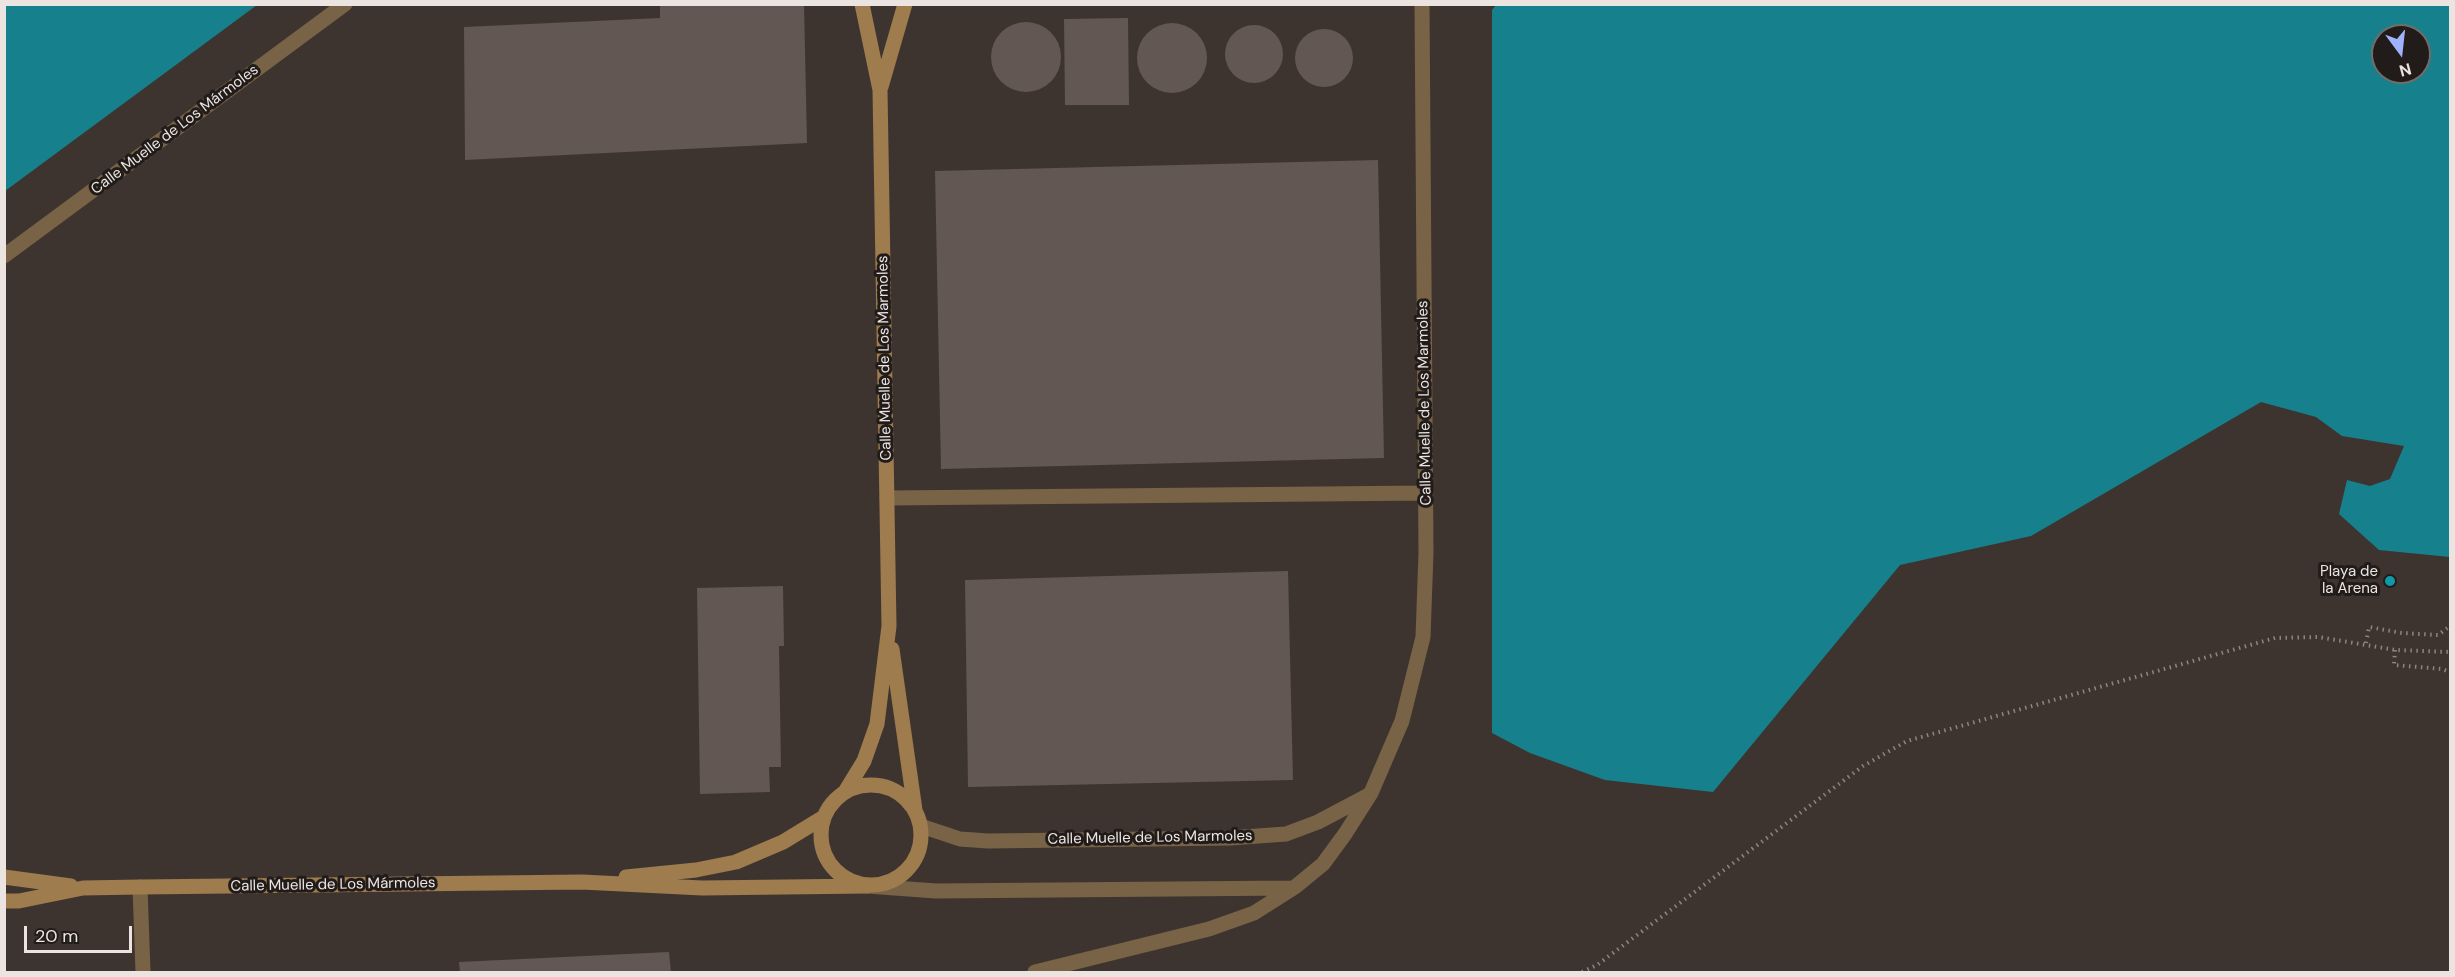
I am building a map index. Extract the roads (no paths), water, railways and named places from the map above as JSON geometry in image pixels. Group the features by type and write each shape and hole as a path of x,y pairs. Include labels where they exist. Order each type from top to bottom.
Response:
{"street":[{"name":"Calle Muelle de Los Mármoles","path":"4,256 345,4"},
{"name":"Calle Muelle de Los Marmoles","path":"862,4 880,90 889,626"},
{"name":"Calle Muelle de Los Marmoles","path":"880,90 905,4"},
{"name":"Calle Muelle de Los Marmoles","path":"1035,972 1209,929 1254,913 1295,887 1323,864 1371,793 1402,721 1423,637 1426,493 1422,4"},
{"path":"887,498 1426,493"},
{"path":"889,626 877,724 864,761 845,792 833,803 824,817 821,840 828,863 838,874 867,886 936,891 1295,887"},
{"path":"867,886 882,885 909,870 922,842 889,626"},
{"path":"845,792 860,786 884,787 906,798 916,811"},
{"name":"Calle Muelle de Los Marmoles","path":"921,826 960,838 988,841 1230,838 1286,834 1318,822 1371,793"},
{"name":"Calle Muelle de Los Mármoles","path":"582,882 696,870 736,862 783,842 824,817"},
{"name":"Calle Muelle de Los Mármoles","path":"4,877 83,888 582,882 702,888 867,886"},
{"path":"140,887 143,972"},
{"name":"Calle Muelle de Los Mármoles","path":"4,901 19,901 83,888"}],"water":[{"path":"5,4 257,4 257,5 5,191"},
{"path":"1496,5 2450,5 2450,557 2379,550 2339,514 2347,480 2370,486 2390,479 2404,446 2342,436 2316,417 2261,402 2031,536 1900,565 1713,792 1605,780 1530,753 1492,733 1492,10"}],"place":[{"name":"Playa de la Arena","path":"2390,581"}]}
